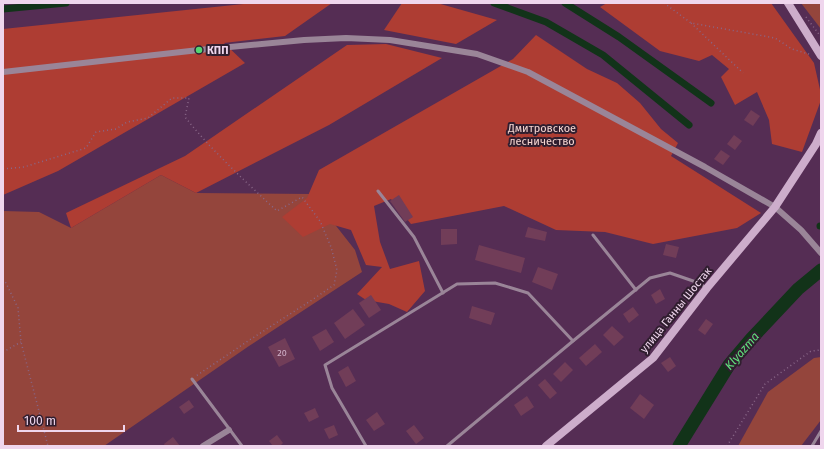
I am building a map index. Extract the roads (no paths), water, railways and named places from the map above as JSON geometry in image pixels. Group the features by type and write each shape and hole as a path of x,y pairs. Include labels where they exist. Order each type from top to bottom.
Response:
{"main road":[{"path":"788,3 819,56"},
{"name":"улица Ганны Шостак","path":"546,446 653,358 708,288 775,207 816,144 821,133"}],"street":[{"path":"3,72 304,40 346,38 390,40 477,54 528,72 705,167 775,207 801,230 821,253"},
{"path":"203,446 229,430"}],"lane":[{"path":"378,192 414,237 443,293"},
{"path":"594,235 636,290"},
{"path":"447,446 650,278 670,273 708,288"},
{"path":"366,446 332,388 325,365 457,284 494,283 528,294 572,341"},
{"path":"192,379 242,446"},
{"path":"812,446 821,431"}],"waterway":[{"path":"3,9 66,3"},
{"path":"494,3 546,22 603,55 689,125"},
{"path":"565,3 619,37 711,103"},
{"name":"Klyazma","path":"679,446 729,365 798,289 821,270"}],"place":[{"name":"КПП","path":"199,50"}],"park label":[{"name":"Дмитровское лесничество","path":"542,134"}]}
